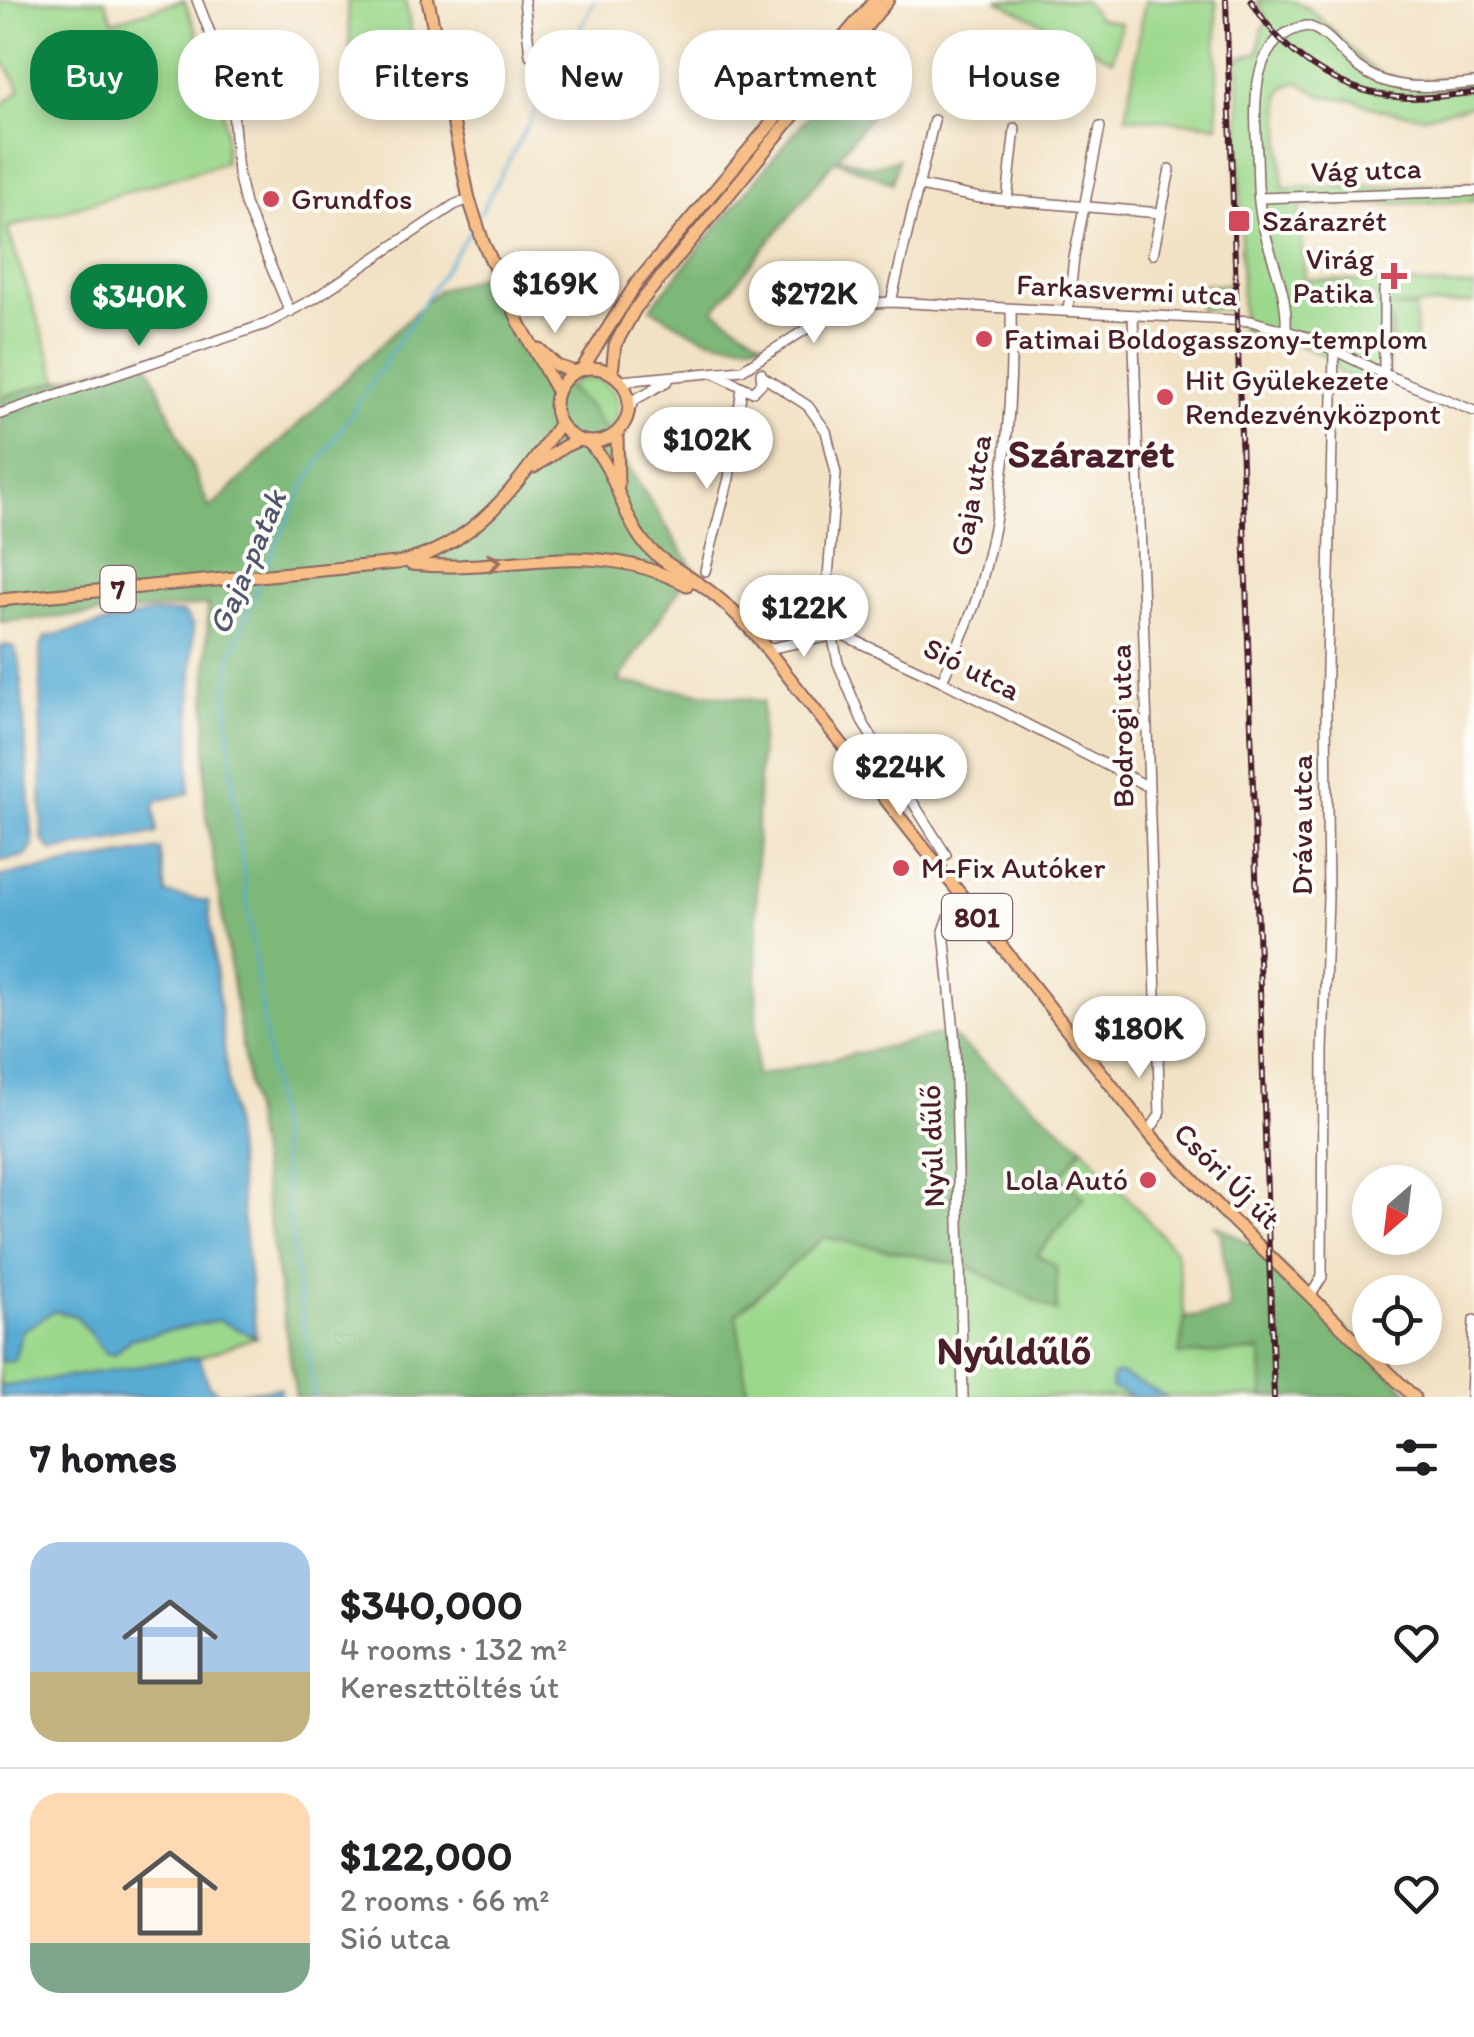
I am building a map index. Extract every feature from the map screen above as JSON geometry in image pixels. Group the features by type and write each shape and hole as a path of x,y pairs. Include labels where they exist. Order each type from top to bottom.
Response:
{"main road":[{"path":"428,0 470,202 482,242 557,391 555,408 560,424 583,441"},
{"path":"557,391 579,370 625,299 875,0"},
{"path":"616,377 615,346 637,306 888,0"},
{"path":"521,326 547,358 563,369 600,368 616,377 628,392 630,407 617,434"},
{"name":"7","path":"526,473 560,424"},
{"name":"7","path":"0,600 397,563 427,556 460,539 526,473 564,446 604,441 617,434"},
{"name":"801","path":"617,434 619,496"},
{"name":"801","path":"583,441 602,460 634,530 658,557 721,600"},
{"name":"801","path":"397,563 446,566 596,557 655,570 721,600"},
{"name":"Csóri Új út","path":"721,600 767,649 1148,1132 1223,1211 1414,1397"}],"street":[{"path":"197,0 231,86 238,173 246,204 290,312"},
{"path":"524,0 527,30"},
{"path":"1286,329 1282,286 1263,226 1259,198 1255,107 1258,74 1271,49 1297,28 1307,26 1319,30 1364,72 1386,83 1474,83"},
{"path":"891,302 934,120"},
{"path":"1068,312 1100,127"},
{"path":"1007,201 1014,128"},
{"path":"1153,254 1170,169"},
{"path":"920,186 1007,201 1160,214"},
{"name":"Vág utca","path":"1259,198 1474,192"},
{"path":"0,414 198,350 290,312 454,205 470,202"},
{"path":"1384,289 1384,374"},
{"name":"Farkasvermi utca","path":"744,368 838,309 857,304 891,302 1251,321 1286,329 1474,410"},
{"name":"Gaja utca","path":"942,680 978,595 1002,496 1012,376 1010,309"},
{"name":"Bodrogi utca","path":"1133,315 1160,1114 1148,1132"},
{"path":"738,420 773,350"},
{"name":"Dráva utca","path":"1311,1295 1322,1276 1328,897 1326,712 1334,350"},
{"path":"616,377 674,378 752,367 798,398 820,420 834,461 835,494 826,591 842,678 862,723 946,855"},
{"path":"705,571 726,494 744,368"},
{"path":"712,373 740,386 798,398"},
{"path":"630,407 674,378"},
{"path":"767,649 831,634"},
{"name":"Sió utca","path":"831,634 841,634 942,680 1147,786"},
{"name":"Nyúl dűlő","path":"964,1397 955,1042 944,931 949,918 967,904"},
{"path":"1471,1397 1474,1320"}],"green space":[{"path":"0,0 105,0 113,21 184,0 196,30 178,30 178,120 225,120 226,142 224,163 7,228 59,382 0,397 0,106 21,90 0,55"},
{"path":"347,0 405,0 411,30 349,30"},
{"path":"997,0 1084,0 1098,18 1121,23 1113,60 1096,51 1096,30 1055,30"},
{"path":"1145,0 1216,0 1218,125 1126,117"},
{"path":"1257,0 1296,2 1307,8 1368,66 1390,77 1426,80 1474,76 1474,105 1423,116 1322,96 1298,82 1284,87 1280,96 1283,188 1474,184 1474,201 1299,207 1305,279 1474,287 1474,303 1391,307 1415,308 1416,354 1393,354 1391,318 1388,382 1368,384 1339,373 1329,358 1298,344 1242,331 1239,58 1258,53 1262,29 1268,21"},
{"path":"805,120 867,120 838,157 870,167 898,159 892,183 835,160 714,310 764,342 703,337 650,308"},
{"path":"486,275 512,340 590,407 693,568 618,682 763,701 757,815 756,1076 948,1033 1083,1147 1060,1177 1084,1198 1037,1255 1056,1266 1057,1312 967,1266 824,1237 736,1314 748,1397 296,1397 205,804 208,605 0,622 0,397 145,356 210,509 438,290"},
{"path":"1199,285 1228,285 1228,309 1199,309"},
{"path":"585,378 606,385 617,400 615,419 599,435 564,392 576,380"},
{"path":"1083,1147 1176,1252 1185,1318 1179,1354 1262,1350 1264,1397 748,1397 735,1314 824,1237 967,1266 1056,1311 1037,1255 1084,1198 1060,1177"},
{"path":"1214,1224 1268,1253 1352,1336 1352,1365 1382,1365 1414,1397 1264,1397 1261,1351 1179,1355 1185,1318 1230,1311 1221,1234"},
{"path":"54,1311 76,1316 115,1354 130,1339 218,1320 256,1337 200,1357 0,1387 0,1361 13,1361 21,1331"}],"water":[{"path":"152,613 184,613 193,626 189,793 157,801 157,833 52,851 42,839 40,649 45,637"},
{"path":"0,647 15,648 20,665 33,846 26,856 0,861"},
{"path":"160,849 166,894 208,901 256,1337 218,1320 130,1339 115,1354 105,1353 76,1316 54,1311 22,1331 14,1361 0,1361 0,876"},
{"path":"200,1357 208,1385 220,1394 280,1388 281,1397 0,1397 0,1387"},
{"path":"1119,1373 1166,1396 1134,1397 1111,1388 1112,1375"}],"waterway":[{"name":"Gaja-patak","path":"480,214 595,0"},
{"name":"Gaja-patak","path":"263,573 304,486 474,225"},
{"name":"Gaja-patak","path":"260,580 230,660 227,698 234,800 315,1397"}],"railway":[{"path":"1226,0 1274,1397"},
{"path":"1251,0 1294,52 1352,86 1405,98 1474,93"}],"place":[{"name":"Grundfos","path":"271,199"},
{"name":"Szárazrét","path":"1239,221"},
{"name":"Virág Patika","path":"1394,276"},
{"name":"Fatimai Boldogasszony-templom","path":"984,339"},
{"name":"Hit Gyülekezete Rendezvényközpont","path":"1165,397"},
{"name":"M-Fix Autóker","path":"901,868"},
{"name":"Lola Autó","path":"1148,1180"}],"district":[{"name":"Szárazrét","path":"1091,453"},
{"name":"Nyúldűlő","path":"1014,1350"}]}
